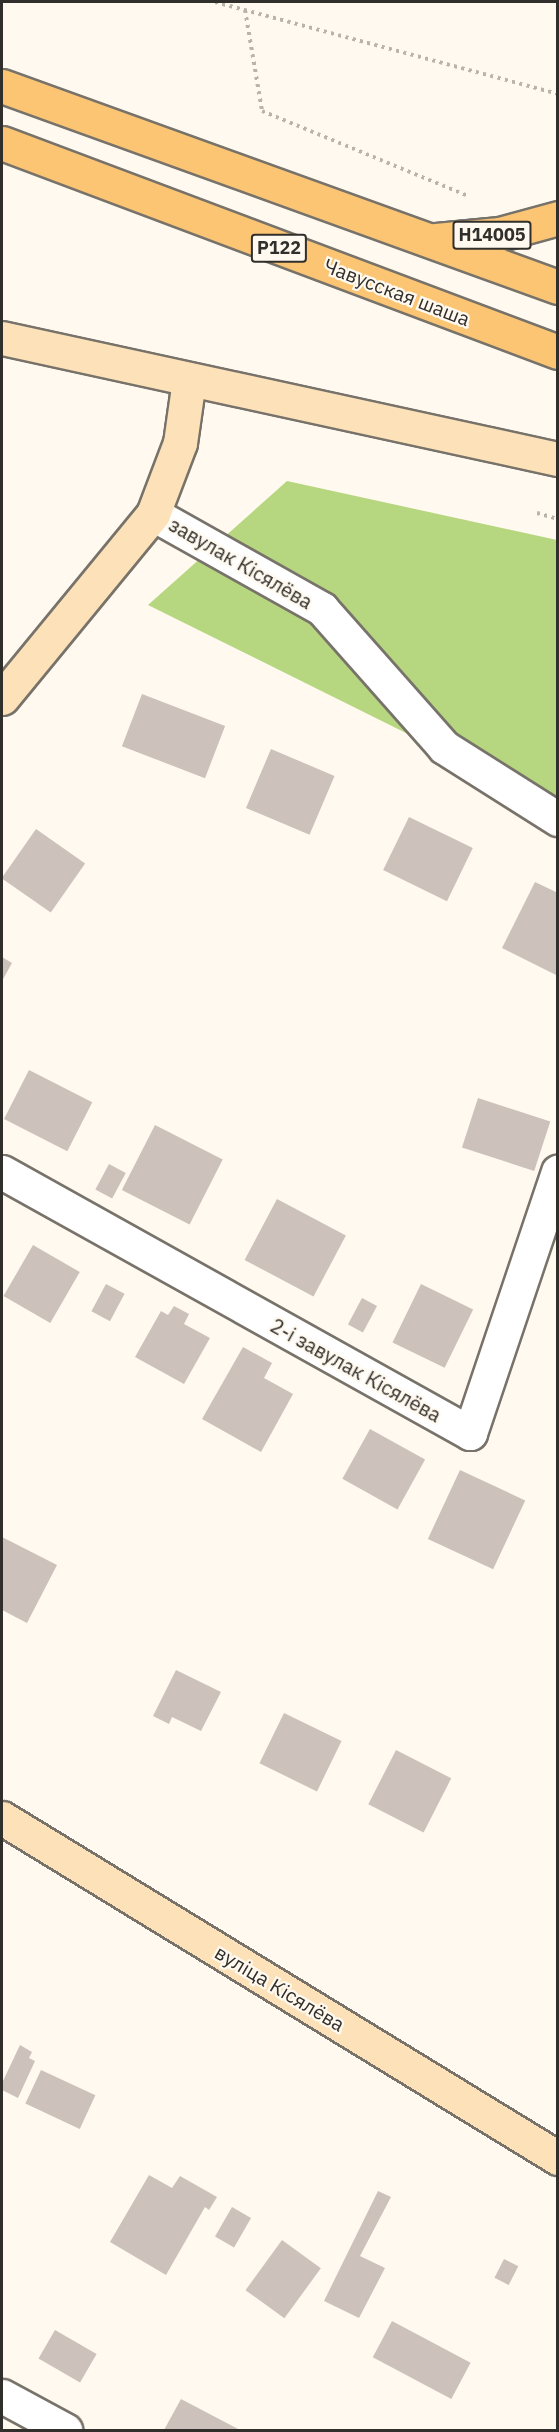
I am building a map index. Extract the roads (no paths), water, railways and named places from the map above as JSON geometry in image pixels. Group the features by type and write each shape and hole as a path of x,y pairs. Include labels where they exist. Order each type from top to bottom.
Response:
{"main road":[{"path":"2,86 424,241 558,287"},
{"name":"Чавусская шаша","path":"2,143 558,352"},
{"name":"Н14005","path":"424,241 500,234 558,218"}],"street":[{"path":"2,338 558,459"},
{"path":"153,514 180,443 189,380"},
{"name":"завулак Кісялёва","path":"2,698 153,514 322,609 444,747 558,819"},
{"name":"2-і завулак Кісялёва","path":"2,1172 470,1433 558,1171"},
{"name":"вуліца Кісялёва","path":"2,1818 558,2158"},
{"path":"2,2396 65,2430"}]}
